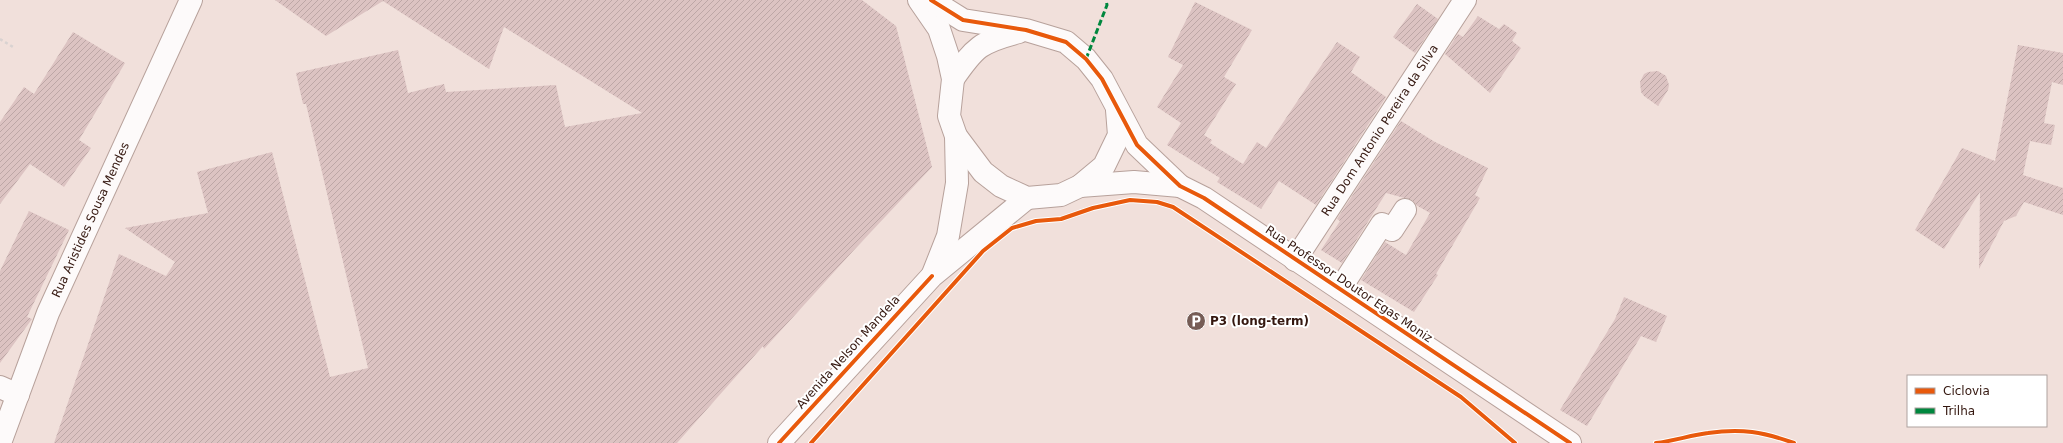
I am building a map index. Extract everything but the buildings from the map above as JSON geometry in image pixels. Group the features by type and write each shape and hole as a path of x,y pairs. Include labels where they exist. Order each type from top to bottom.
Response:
{"street":[{"name":"Rua Aristides Sousa Mendes","path":"0,443 9,391 48,314 191,0"},
{"path":"919,0 940,29 948,56 953,79 948,116 956,136 984,172 1000,186 1027,198 1061,195 1080,186 1104,166 1119,135 1117,109"},
{"path":"931,0 963,20 1026,30 1066,42 1086,59 1102,79 1137,145 1180,186"},
{"name":"Rua Dom Antonio Pereira da Silva","path":"1295,260 1465,0"},
{"path":"953,79 970,54 986,42 1026,30"},
{"path":"932,276 948,236 957,183 956,136"},
{"path":"1080,186 1134,182 1180,186"},
{"name":"Rua Professor Doutor Egas Moniz","path":"1180,186 1204,198 1570,443"},
{"path":"932,276 1027,198"},
{"path":"1340,289 1382,224 1392,230 1405,210"},
{"name":"Avenida Nelson Mandela","path":"779,443 932,276"},
{"path":"1537,421 1556,443"}],"path":[{"path":"0,39 13,47"}],"marked path":[{"path":"1086,59 1107,5 1106,0"}],"cycle path":[{"path":"931,0 963,20 1026,30 1066,42 1086,59 1102,79 1137,145 1180,186 1204,198 1570,443"},
{"path":"811,443 983,251 1012,228 1036,221 1061,219 1093,208 1130,200 1157,202 1173,207 1461,397 1515,443"},
{"path":"779,443 932,276"},
{"path":"1656,443 1702,434 1731,431 1752,432 1794,443"}],"place":[{"name":"P3 (long-term)","path":"1196,321"}]}
